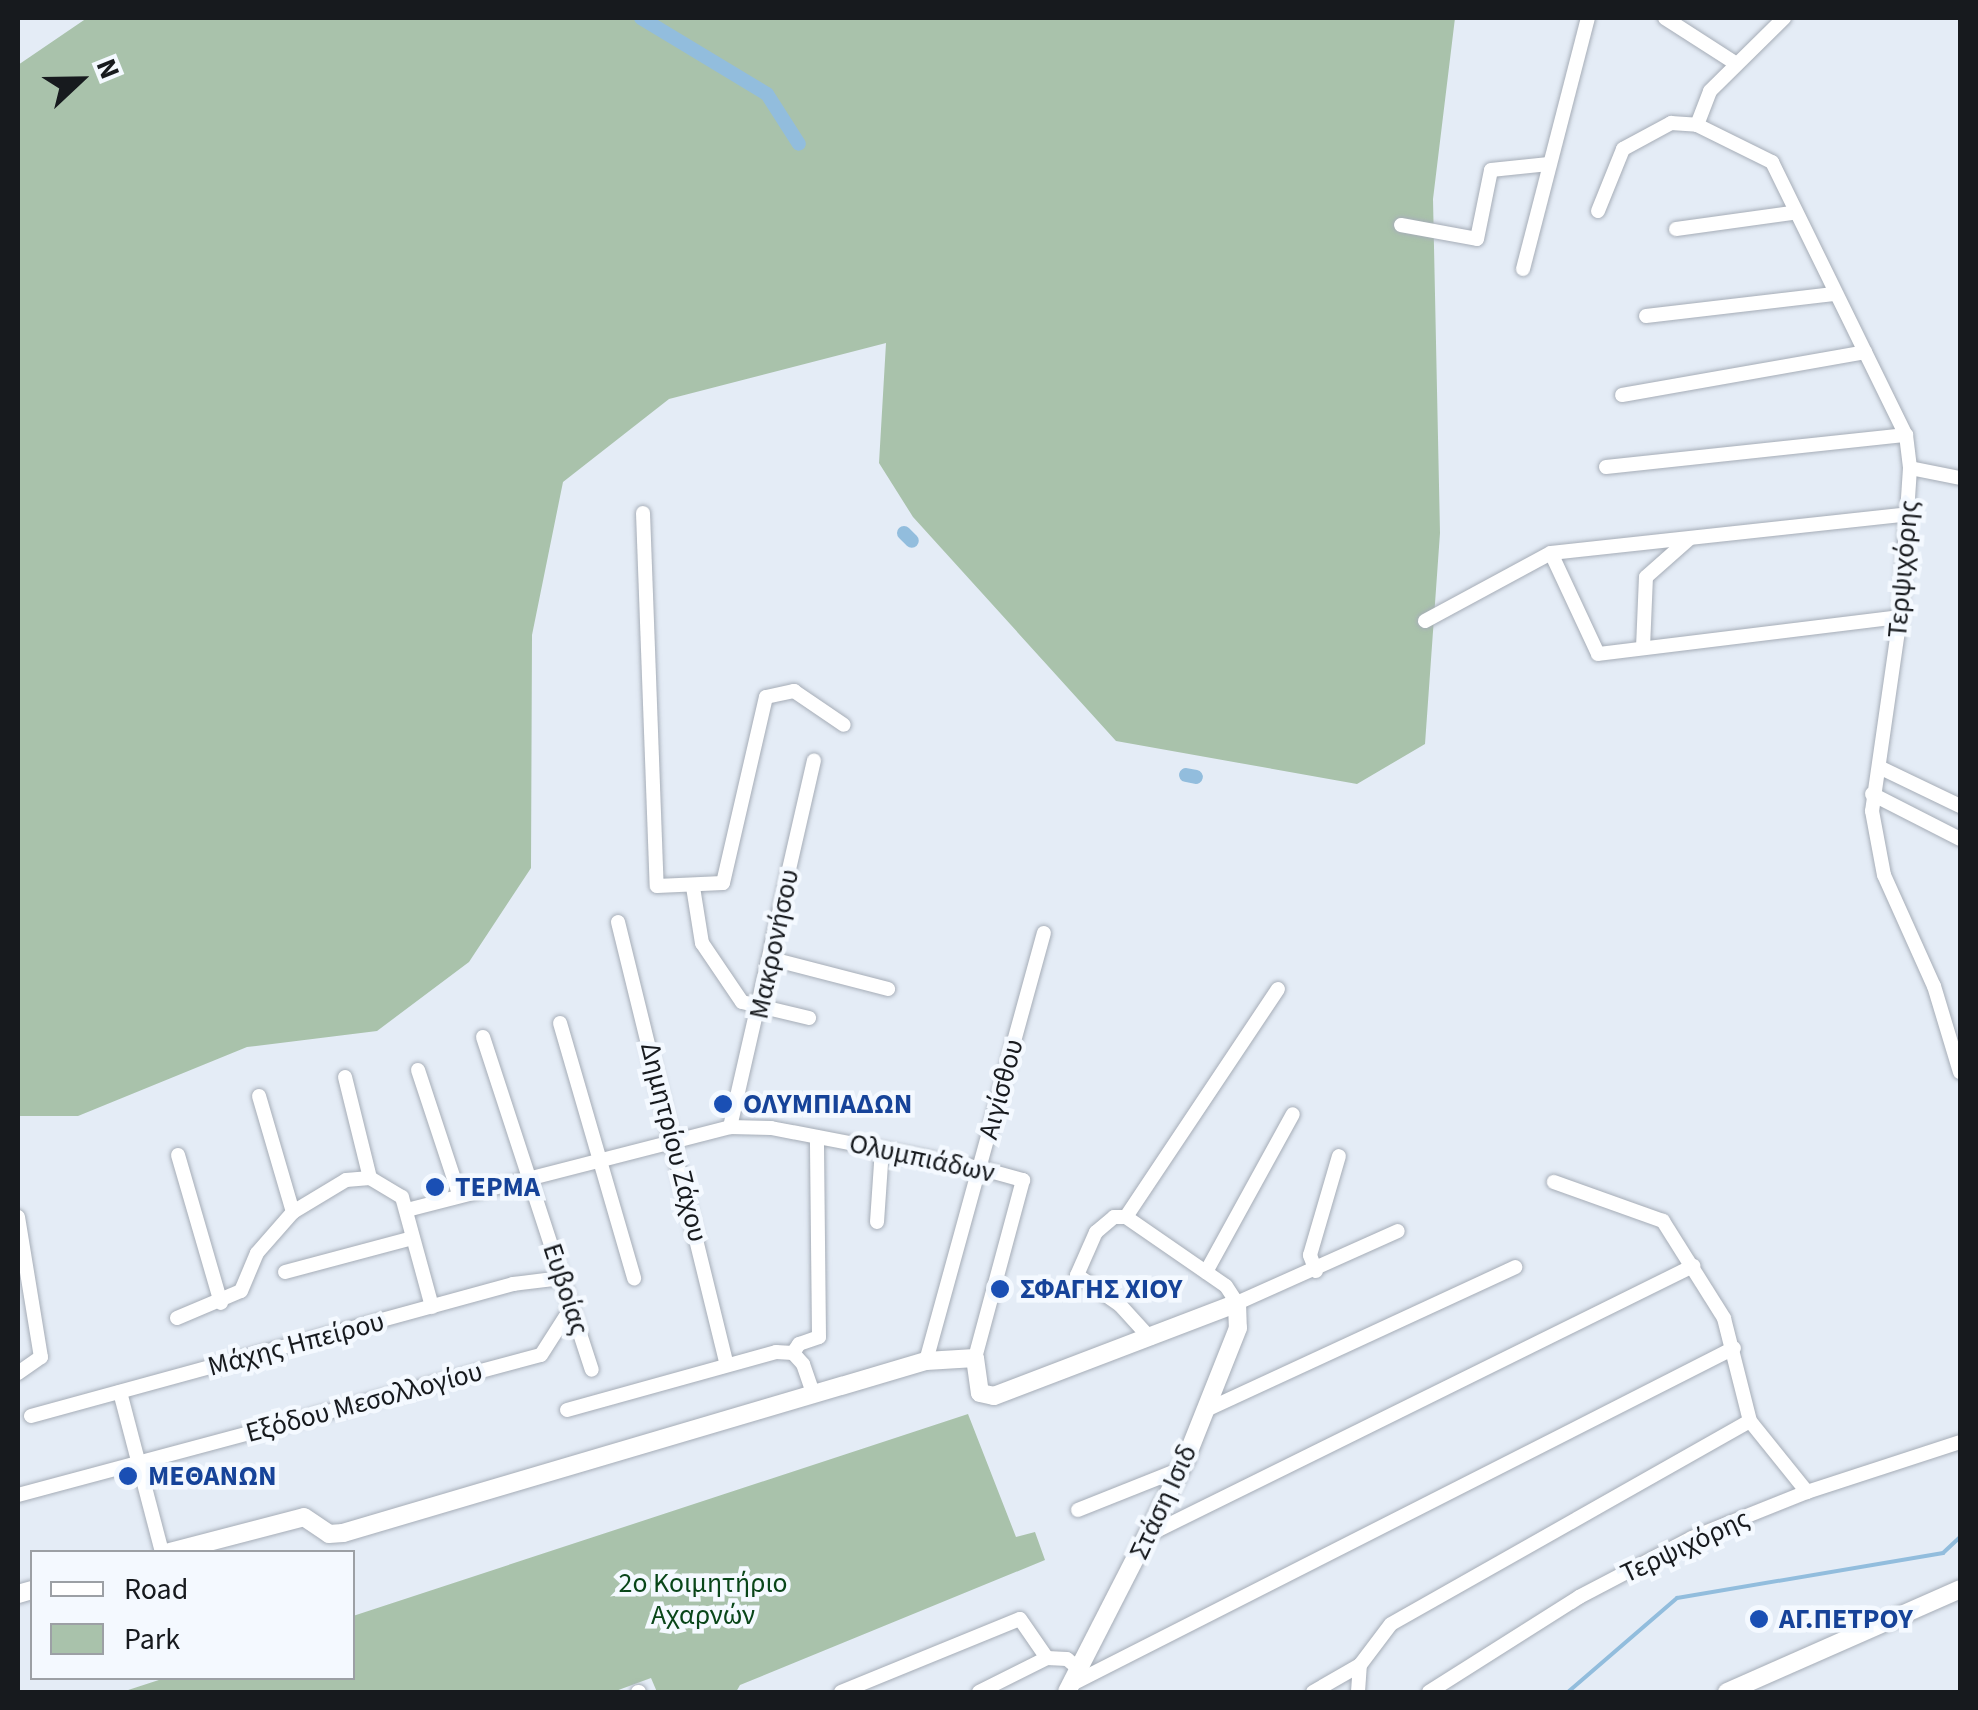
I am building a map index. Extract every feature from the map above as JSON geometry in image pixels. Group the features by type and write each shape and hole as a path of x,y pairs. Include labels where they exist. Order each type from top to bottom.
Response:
{"street":[{"path":"1522,270 1588,18"},
{"path":"1664,18 1736,64"},
{"path":"1598,212 1623,149 1671,123 1698,126 1710,91 1784,18"},
{"name":"Τερψιχόρης","path":"1698,126 1772,162 1792,213 1906,435 1910,468 1900,617 1881,768 1872,794 1884,875 1934,986 1960,1072"},
{"path":"1401,225 1477,238 1491,170 1549,164"},
{"path":"1676,230 1792,213"},
{"path":"1646,316 1834,294"},
{"path":"1622,395 1866,352"},
{"path":"1606,467 1906,435"},
{"path":"1910,468 1960,478"},
{"path":"643,514 657,886 723,882 766,697 794,691 844,725"},
{"path":"1425,622 1551,553 1908,514"},
{"path":"1643,648 1646,578 1690,538"},
{"path":"1551,553 1598,654 1900,617"},
{"name":"Μακρονήσου","path":"730,1127 761,1009 814,760"},
{"path":"1881,768 1960,806"},
{"path":"1872,794 1960,838"},
{"path":"693,886 702,943 718,974 742,1002 809,1018"},
{"name":"Δημητρίου Ζάχου","path":"618,922 726,1362"},
{"name":"Αιγίσθου","path":"926,1361 1044,933"},
{"path":"772,960 888,989"},
{"path":"1126,1217 1278,989"},
{"path":"560,1022 634,1278"},
{"name":"Ευβοίας","path":"483,1038 592,1370"},
{"path":"418,1070 459,1194"},
{"path":"345,1077 370,1178"},
{"path":"258,1096 293,1212"},
{"path":"1206,1272 1293,1114"},
{"name":"Ολυμπιάδων","path":"407,1210 730,1127 817,1137 979,1168 1023,1180 975,1358"},
{"path":"567,1410 726,1362 793,1354 819,1337 817,1137"},
{"path":"878,1222 882,1149"},
{"path":"178,1156 221,1304"},
{"path":"1316,1271 1310,1255 1339,1156"},
{"path":"178,1318 221,1304 241,1291 258,1253 293,1212 346,1180 370,1178 402,1197 432,1306"},
{"path":"1554,1182 1654,1213 1694,1266 1734,1348 1750,1421 1807,1492"},
{"path":"18,1216 41,1358 18,1373"},
{"path":"1150,1338 1120,1305 1077,1276 1096,1232 1114,1217 1126,1217 1206,1272 1237,1304"},
{"path":"178,1550 304,1518 329,1534 343,1533 926,1361 975,1358 976,1382 986,1397 1237,1304 1316,1271 1398,1230"},
{"path":"285,1272 413,1238"},
{"path":"1150,1534 1694,1266"},
{"path":"1204,1410 1516,1267"},
{"name":"Μάχης Ηπείρου","path":"31,1416 432,1306 562,1278"},
{"name":"Στάση Ισιδ","path":"1073,1682 1181,1469 1238,1328 1237,1304"},
{"name":"Εξόδου Μεσολλογίου","path":"18,1495 541,1355 572,1308"},
{"path":"980,1692 1048,1658 1066,1658 1073,1682 1734,1348"},
{"path":"793,1354 813,1393"},
{"path":"120,1392 161,1550"},
{"path":"1312,1692 1360,1665 1391,1624 1750,1421"},
{"name":"Τερψιχόρης","path":"1429,1692 1647,1560 1807,1492 1960,1442"},
{"path":"1078,1510 1181,1469"},
{"path":"1728,1692 1751,1687 1959,1595"},
{"path":"840,1692 1006,1621 1029,1626 1048,1658"},
{"path":"1358,1692 1360,1665"}],"green space":[{"path":"87,18 1455,18 1433,199 1440,533 1425,744 1357,784 1116,741 913,517 879,463 886,343 669,399 563,482 532,635 531,868 469,962 377,1031 247,1047 78,1116 18,1116 18,65"},
{"name":"2ο Κοιμητήριο Αχαρνών","path":"968,1414 1016,1537 1035,1532 1045,1560 740,1685 736,1692 657,1692 651,1678 613,1692 122,1692 159,1680 355,1680 355,1615"}],"waterway":[{"path":"641,18 767,94 799,144"},
{"path":"904,533 912,541"},
{"path":"1186,775 1196,777"},
{"path":"1568,1692 1677,1598 1943,1553 1960,1537"}],"place":[{"name":"ΟΛΥΜΠΙΑΔΩΝ","path":"723,1104"},
{"name":"ΤΕΡΜΑ","path":"435,1187"},
{"name":"ΣΦΑΓΗΣ ΧΙΟΥ","path":"1000,1289"},
{"name":"ΜΕΘΑΝΩΝ","path":"128,1476"},
{"name":"ΑΓ.ΠΕΤΡΟΥ","path":"1759,1619"}]}
